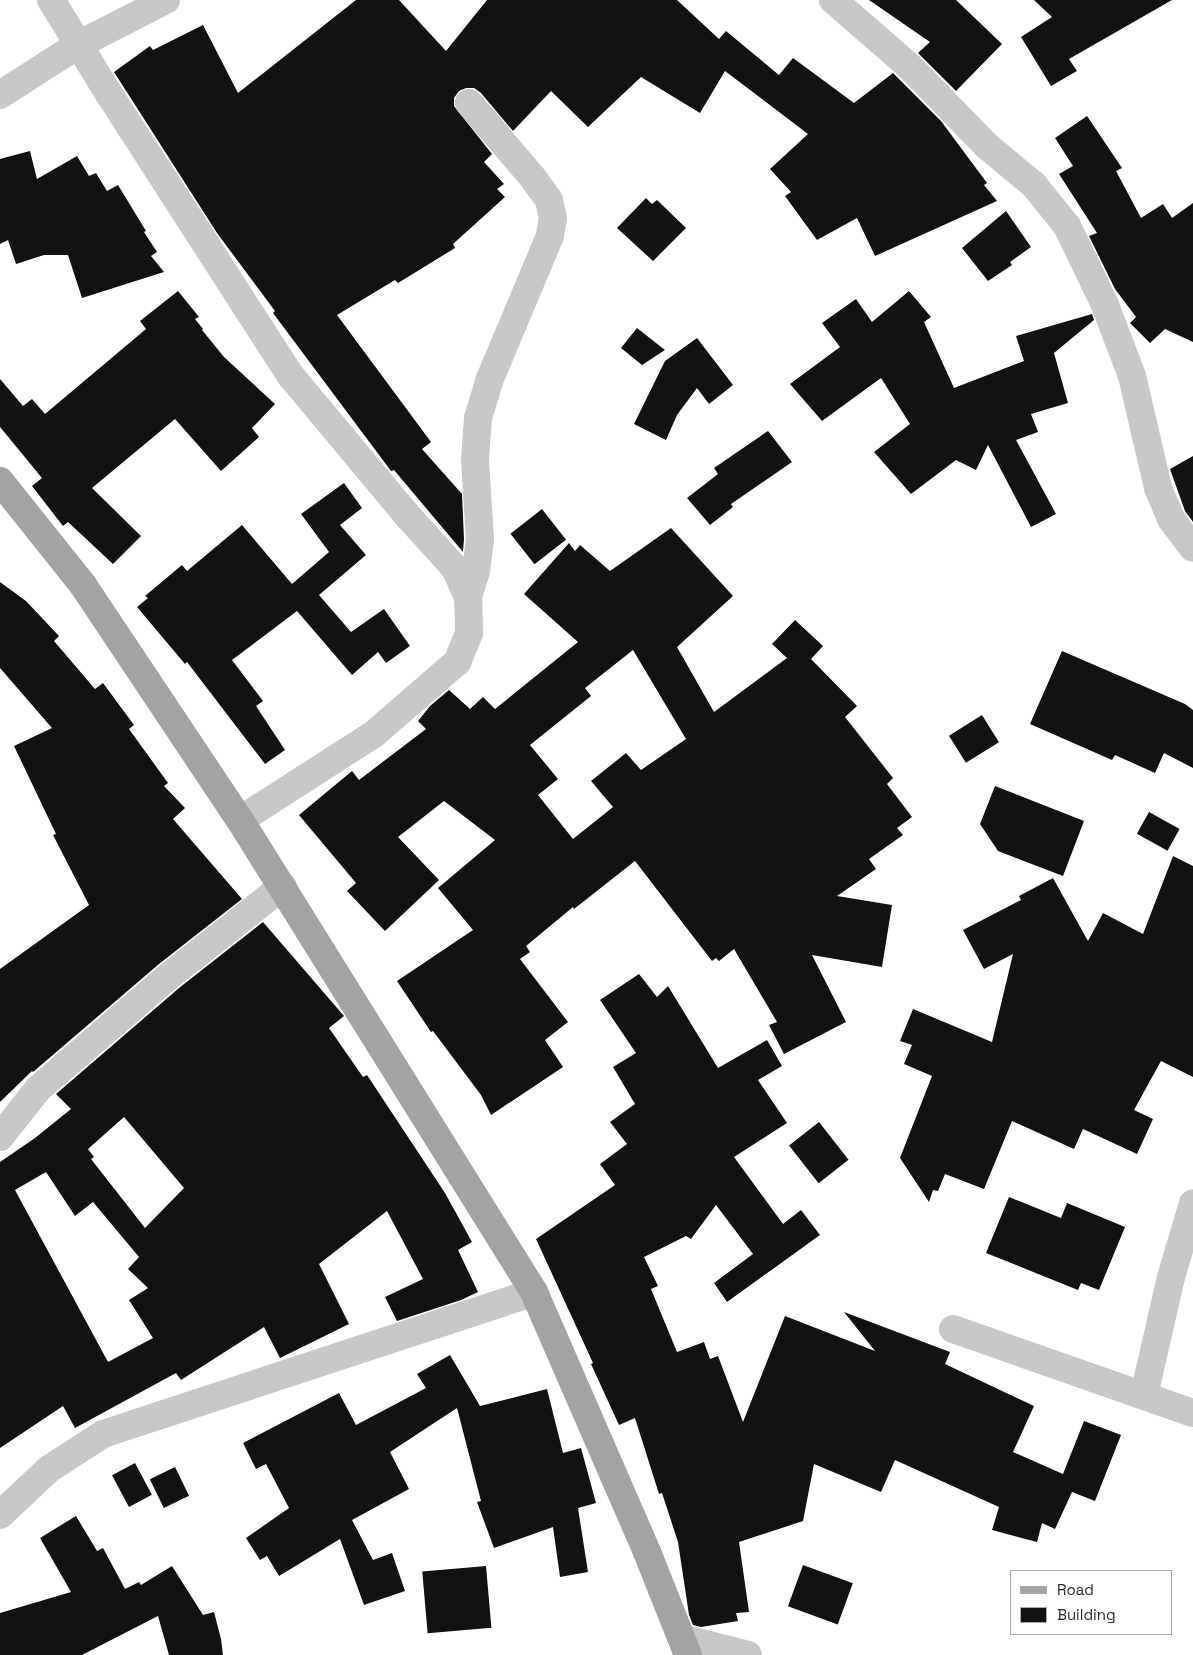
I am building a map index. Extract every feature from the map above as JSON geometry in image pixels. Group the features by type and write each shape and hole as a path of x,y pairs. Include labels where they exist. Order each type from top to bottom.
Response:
{"main road":[{"path":"0,481 83,585 240,820 283,886 534,1292 647,1552 685,1646"}],"street":[{"path":"51,0 291,376 406,514 455,568 468,597"},
{"path":"0,95 78,45 166,0"},
{"path":"833,0 909,66 987,146 1034,185 1066,226 1105,305 1132,376 1158,488 1172,519 1193,548"},
{"path":"240,820 374,734 457,662 469,633 468,597 476,571 480,539 475,460 478,418 489,381 550,236 553,218 549,200 534,179 469,103"},
{"path":"0,1137 38,1089 169,976 283,886"},
{"path":"1144,1395 1171,1278 1193,1203"},
{"path":"0,1515 49,1469 103,1434 534,1292"},
{"path":"953,1329 1193,1413"},
{"path":"685,1646 748,1655"}],"building":[{"path":"356,0 399,0 446,51 487,0 677,0 719,39 726,31 779,75 793,58 854,103 893,73 941,121 987,183 984,185 997,201 875,256 857,218 817,240 785,196 791,192 770,169 808,134 725,71 700,113 641,77 588,127 551,91 513,131 481,93 474,88 466,88 459,91 454,98 454,106 492,154 484,162 504,184 497,189 505,197 453,244 455,248 398,283 395,280 337,315 431,442 422,449 462,494 463,552 394,470 391,471 273,313 275,311 217,233 114,72 150,46 153,50 203,25 238,93"},
{"path":"869,0 956,0 1002,44 956,91 918,53 930,42"},
{"path":"1034,0 1172,0 1069,59 1077,71 1051,86 1021,37 1052,17"},
{"path":"1087,116 1122,168 1116,171 1141,218 1163,204 1172,218 1193,203 1193,342 1165,329 1150,343 1130,323 1136,317 1115,289 1089,236 1097,233 1059,174 1073,166 1055,138"},
{"path":"30,151 37,179 77,156 89,176 96,173 107,191 118,185 157,252 151,256 164,272 82,298 68,255 44,255 16,264 8,240 0,244 0,159"},
{"path":"646,198 652,204 657,200 686,228 653,261 617,228"},
{"path":"1006,211 1031,247 1010,262 1012,265 988,281 962,248"},
{"path":"178,291 199,317 195,319 202,330 224,357 275,404 252,428 259,437 221,471 175,419 92,488 141,536 113,564 68,522 63,526 32,486 42,478 0,427 0,379 23,406 32,399 45,414 146,329 140,321"},
{"path":"909,291 931,317 924,322 954,388 1024,361 1016,336 1092,314 1094,320 1054,353 1068,403 1031,414 1038,432 1016,440 1056,514 1031,527 988,445 976,470 956,460 911,494 874,452 910,424 881,378 822,421 790,384 840,347 822,323 856,299 872,322"},
{"path":"637,328 665,350 642,365 621,348"},
{"path":"697,338 733,385 709,404 697,388 677,415 666,440 634,424 665,361"},
{"path":"768,431 792,462 731,504 733,507 710,525 687,498 718,474 714,468"},
{"path":"1193,456 1193,522 1185,511 1170,469"},
{"path":"344,483 362,508 340,525 366,555 319,595 351,632 384,609 410,646 386,663 378,652 352,675 297,611 232,660 263,701 256,706 285,750 265,764 187,662 185,664 137,607 148,598 145,596 182,565 187,571 242,525 292,584 329,552 301,514"},
{"path":"542,509 566,540 534,564 510,534"},
{"path":"671,528 733,596 677,647 714,712 787,658 772,644 795,620 823,646 811,659 857,706 845,717 893,778 887,784 912,817 897,828 903,835 869,859 876,869 837,896 892,905 882,967 812,955 846,1022 784,1054 769,1025 777,1022 734,949 719,961 716,958 712,961 635,861 574,909 573,907 526,946 530,952 520,959 568,1022 545,1040 563,1067 491,1115 481,1095 433,1031 431,1032 397,981 473,930 438,888 495,840 444,801 398,837 439,880 385,931 347,891 356,883 299,815 352,771 359,780 426,729 418,721 430,706 449,690 470,709 483,697 495,709 578,642 524,594 569,543 575,551 580,545 610,571","holes":["633,650 686,739 641,770 626,753 591,781 613,807 573,839 538,795 558,779 530,745 591,696 585,688"]},
{"path":"0,582 26,601 59,636 54,641 95,689 103,683 134,725 129,729 168,783 164,786 185,808 173,819 242,899 159,964 32,1071 0,1102 0,969 89,905 53,835 56,834 14,746 52,728 0,668"},
{"path":"1062,651 1185,704 1193,710 1193,768 1164,753 1155,773 1115,755 1112,760 1030,724"},
{"path":"982,715 999,742 966,763 949,736"},
{"path":"995,786 1084,821 1063,876 998,851 980,824"},
{"path":"1149,812 1180,829 1167,851 1137,834"},
{"path":"1173,856 1193,866 1193,1077 1161,1061 1134,1110 1153,1119 1137,1154 1083,1129 1074,1149 1012,1121 984,1189 945,1174 938,1191 933,1190 929,1202 900,1158 932,1076 904,1064 912,1045 900,1041 913,1009 992,1042 1013,954 984,969 963,930 1021,900 1019,896 1053,878 1088,941 1103,913 1143,934"},
{"path":"263,922 344,1016 329,1028 363,1077 367,1075 445,1193 472,1242 458,1250 478,1292 461,1300 397,1321 385,1297 423,1279 387,1211 319,1264 349,1324 280,1358 264,1327 181,1380 176,1373 75,1428 63,1406 0,1448 0,1162 35,1138 71,1109 56,1094 179,988","holes":["124,1117 184,1188 145,1228 91,1159 94,1157 88,1149","46,1172 75,1216 93,1202 139,1257 128,1269 148,1288 129,1300 153,1338 108,1362 15,1190"]},
{"path":"639,974 657,997 668,986 718,1068 767,1040 782,1066 758,1080 787,1123 734,1157 783,1224 801,1210 820,1235 727,1302 714,1283 753,1254 716,1205 691,1239 686,1236 644,1257 658,1286 651,1289 677,1352 704,1342 710,1359 718,1356 743,1422 785,1316 875,1351 844,1312 950,1352 945,1364 1034,1406 1013,1452 1063,1474 1084,1421 1121,1435 1095,1501 1072,1492 1055,1529 1042,1523 1037,1542 992,1530 999,1507 895,1460 881,1492 814,1464 803,1521 739,1542 749,1612 736,1613 738,1621 701,1627 693,1625 689,1615 678,1542 662,1493 659,1494 635,1418 619,1425 591,1364 593,1363 536,1239 615,1185 600,1164 627,1144 610,1122 635,1104 613,1067 636,1053 600,1000"},
{"path":"819,1122 849,1160 819,1183 789,1145"},
{"path":"1009,1197 1061,1218 1067,1203 1125,1227 1099,1290 1081,1283 1078,1290 986,1253"},
{"path":"450,1355 480,1406 547,1389 563,1453 581,1448 596,1503 578,1508 588,1572 560,1577 553,1527 494,1548 477,1502 481,1501 457,1408 390,1452 409,1489 352,1520 373,1560 392,1553 405,1591 364,1605 340,1539 279,1576 267,1556 260,1560 246,1538 289,1508 266,1464 256,1469 243,1443 339,1393 356,1425 426,1388 417,1374"},
{"path":"135,1463 152,1495 129,1507 112,1475"},
{"path":"175,1467 189,1496 164,1508 150,1479"},
{"path":"76,1516 97,1551 103,1548 125,1589 139,1582 141,1585 172,1566 203,1615 214,1612 223,1655 169,1655 158,1616 82,1655 0,1655 0,1613 71,1592 40,1538"},
{"path":"803,1565 853,1583 838,1624 788,1606"},
{"path":"486,1566 491,1628 428,1633 422,1572"}]}
